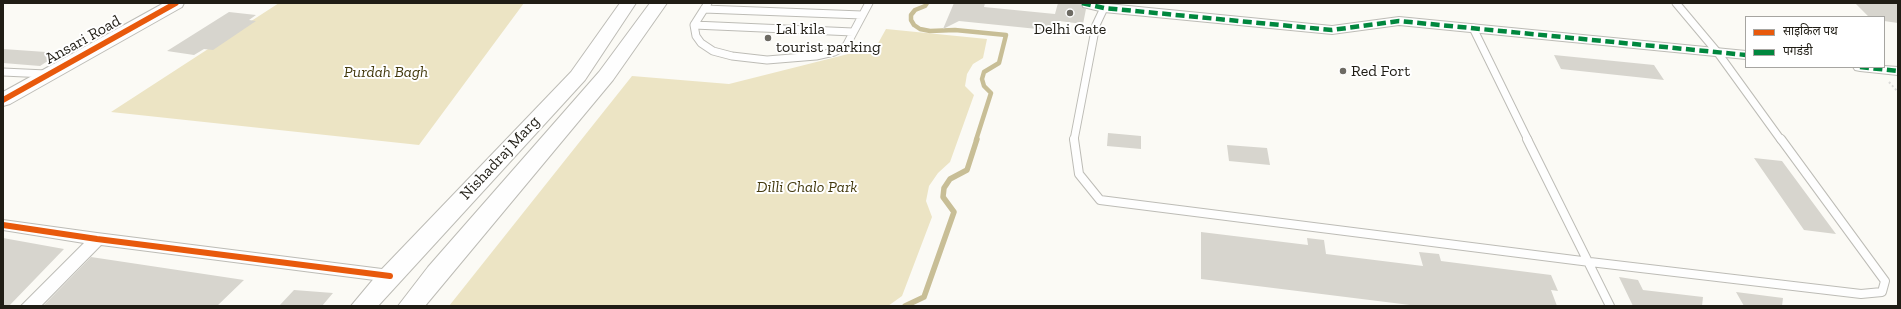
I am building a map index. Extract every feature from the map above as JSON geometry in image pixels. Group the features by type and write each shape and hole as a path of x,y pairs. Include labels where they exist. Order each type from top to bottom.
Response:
{"main road":[{"name":"Ansari Road","path":"3,100 176,3"},
{"name":"Nishadraj Marg","path":"364,306 390,276 578,76 628,3"},
{"name":"Nishadraj Marg","path":"411,306 437,273 606,76 659,3"}],"street":[{"path":"1086,4 1104,8 1332,30 1399,21 1745,55"},
{"path":"1870,68 1898,71"},
{"path":"3,225 97,239 390,276"},
{"path":"30,306 97,239"}],"lane":[{"path":"862,15 706,6 694,25 696,36 701,43 713,51 732,56 767,60 795,59 834,52 846,46 869,3"},
{"path":"1104,8 1096,25 1074,140 1079,174 1100,200 1590,262 1861,294 1882,292 1885,281 1718,53 1676,3"},
{"path":"694,25 853,32"},
{"path":"1474,28 1590,262 1610,306"},
{"path":"3,72 50,74"}],"green space":[{"name":"Purdah Bagh","path":"279,3 524,3 419,145 111,112"},
{"name":"Dilli Chalo Park","path":"886,29 987,39 983,58 973,64 967,74 965,86 974,95 950,162 938,173 929,186 926,201 932,217 902,296 888,306 449,306 632,76 729,84 876,47"}],"building":[{"path":"954,3 985,3 984,7 1055,14 1058,3 1081,3 1082,7 1086,9 1083,24 1059,21 1057,31 959,21 943,29"},
{"path":"1855,3 1898,3 1898,23 1885,21 1885,16 1868,16"},
{"path":"229,12 256,15 249,20 256,21 213,50 204,49 194,55 167,51"},
{"path":"3,49 60,53 40,66 3,63"},
{"path":"1554,55 1654,65 1664,80 1561,69"},
{"path":"1108,133 1141,136 1141,149 1107,146"},
{"path":"1227,145 1267,148 1270,165 1229,161"},
{"path":"1754,158 1782,161 1836,234 1804,230"},
{"path":"1201,232 1308,245 1307,238 1324,240 1326,254 1423,266 1419,252 1439,254 1441,261 1551,275 1558,291 1551,290 1557,306 1418,306 1201,279"},
{"path":"3,238 64,249 9,306 3,306"},
{"path":"91,257 244,280 217,306 43,306"},
{"path":"1619,277 1638,280 1643,290 1703,297 1702,306 1633,306"},
{"path":"294,290 333,293 322,306 279,306"},
{"path":"1736,292 1783,298 1782,306 1744,306"}],"waterway":[{"path":"927,3 925,6 915,10 911,15 911,20 914,25 920,29 930,31 955,30 1006,35 999,63 984,72 982,79 984,86 991,93 976,140"},
{"path":"905,306 924,297 954,212 943,197 944,188 950,179 967,170 977,139"}],"marked path":[{"path":"1082,3 1104,8 1332,30 1399,21 1745,55"},
{"path":"1870,68 1898,71"}],"cycle path":[{"path":"3,100 176,3"},
{"path":"3,225 97,239 390,276"}],"place":[{"name":"Delhi Gate","path":"1070,13"},
{"name":"Lal kila tourist parking","path":"768,38"},
{"name":"Red Fort","path":"1343,71"}]}
